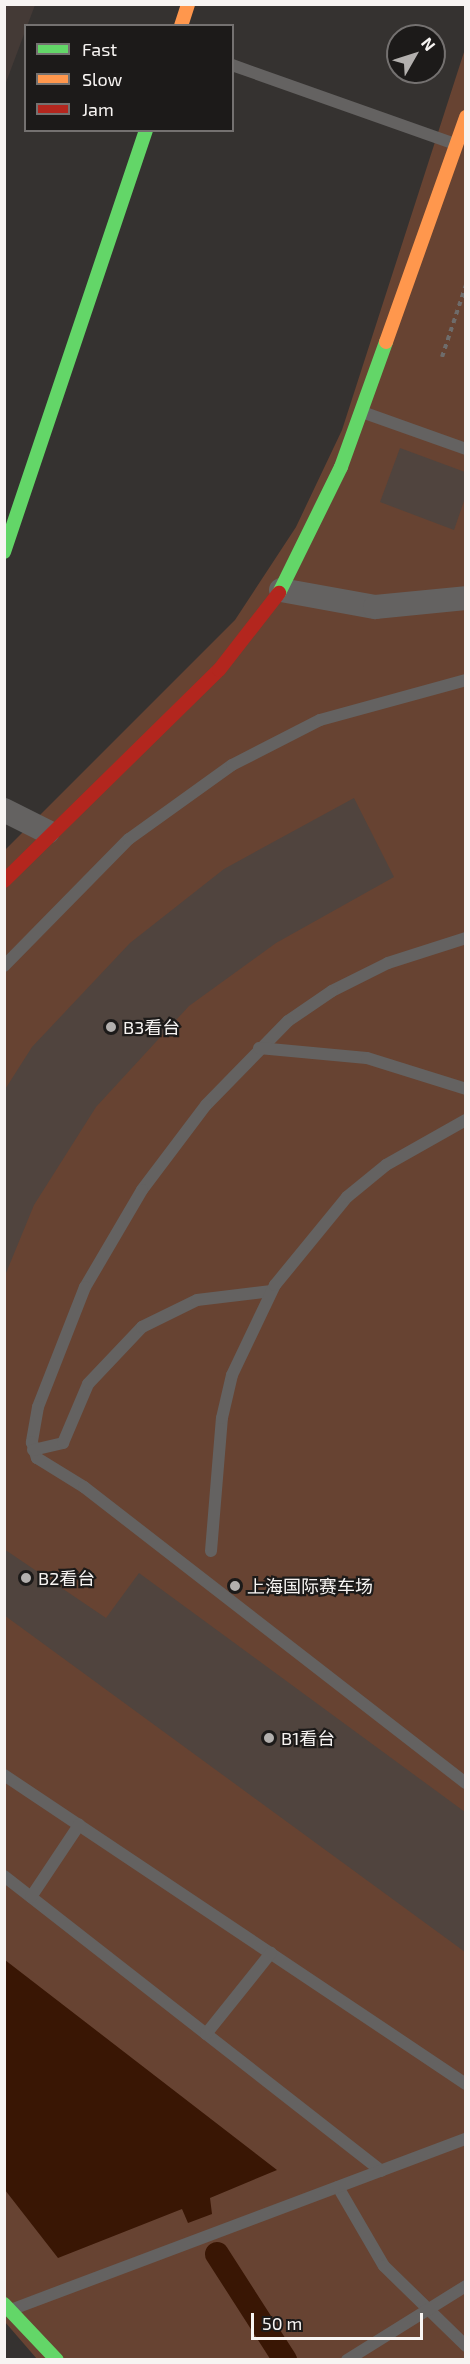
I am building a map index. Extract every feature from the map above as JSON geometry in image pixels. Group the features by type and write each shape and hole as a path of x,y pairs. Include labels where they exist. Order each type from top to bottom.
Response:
{"street":[{"path":"182,24 188,4"},
{"path":"4,880 48,832 219,670 281,590 317,525 360,412 465,117"},
{"path":"4,552 145,132"},
{"path":"281,590 375,607 465,598"},
{"path":"4,810 48,832"},
{"path":"7,2307 57,2360"}],"lane":[{"path":"234,66 456,144"},
{"path":"360,412 465,449"},
{"path":"4,966 129,839 232,765 320,720 465,680"},
{"path":"33,1450 38,1407 63,1340 111,1238 176,1142 259,1048 288,1021 359,975 465,938"},
{"path":"259,1048 367,1058 465,1089"},
{"path":"211,1551 227,1397 247,1335 272,1291 309,1237 347,1197 386,1166 465,1120"},
{"path":"33,1450 63,1443 88,1384 142,1327 197,1300 272,1291"},
{"path":"33,1450 465,1783"},
{"path":"4,1775 465,2084"},
{"path":"31,1897 80,1825"},
{"path":"4,1876 381,2170"},
{"path":"206,2034 271,1953"},
{"path":"7,2307 465,2139"},
{"path":"338,2187 384,2266 427,2312 465,2346"},
{"path":"347,2360 427,2312 465,2286"}],"path":[{"path":"442,357 465,285"}],"shaded area":[{"path":"4,5 35,5 28,24 24,24 24,34 5,85"},
{"name":"上海国际赛车场","path":"465,49 465,2359 37,2359 5,2322 4,851 235,620 296,527 342,430"},
{"path":"5,1960 277,2170 210,2198 212,2214 188,2223 182,2209 58,2258 5,2190"}],"building":[{"path":"400,448 465,472 465,498 454,530 380,502"},
{"name":"B3看台","path":"354,798 394,877 276,943 189,1006 96,1107 34,1205 4,1278 4,1091 32,1047 130,943 224,869"},
{"name":"B1看台","path":"4,1549 106,1618 139,1573 465,1812 465,1952 4,1615"}],"waterway":[{"path":"217,2254 285,2360"}],"traffic: fast":[{"path":"4,552 145,132"},
{"path":"279,593 341,467 386,342"},
{"path":"4,2304 57,2360"}],"traffic: slow":[{"path":"182,24 188,4"},
{"path":"386,342 466,117"}],"traffic: jam":[{"path":"4,881 219,670 279,593"}],"place":[{"name":"B3看台","path":"111,1027"},
{"name":"B2看台","path":"26,1578"},
{"name":"上海国际赛车场","path":"235,1586"},
{"name":"B1看台","path":"269,1738"}]}
